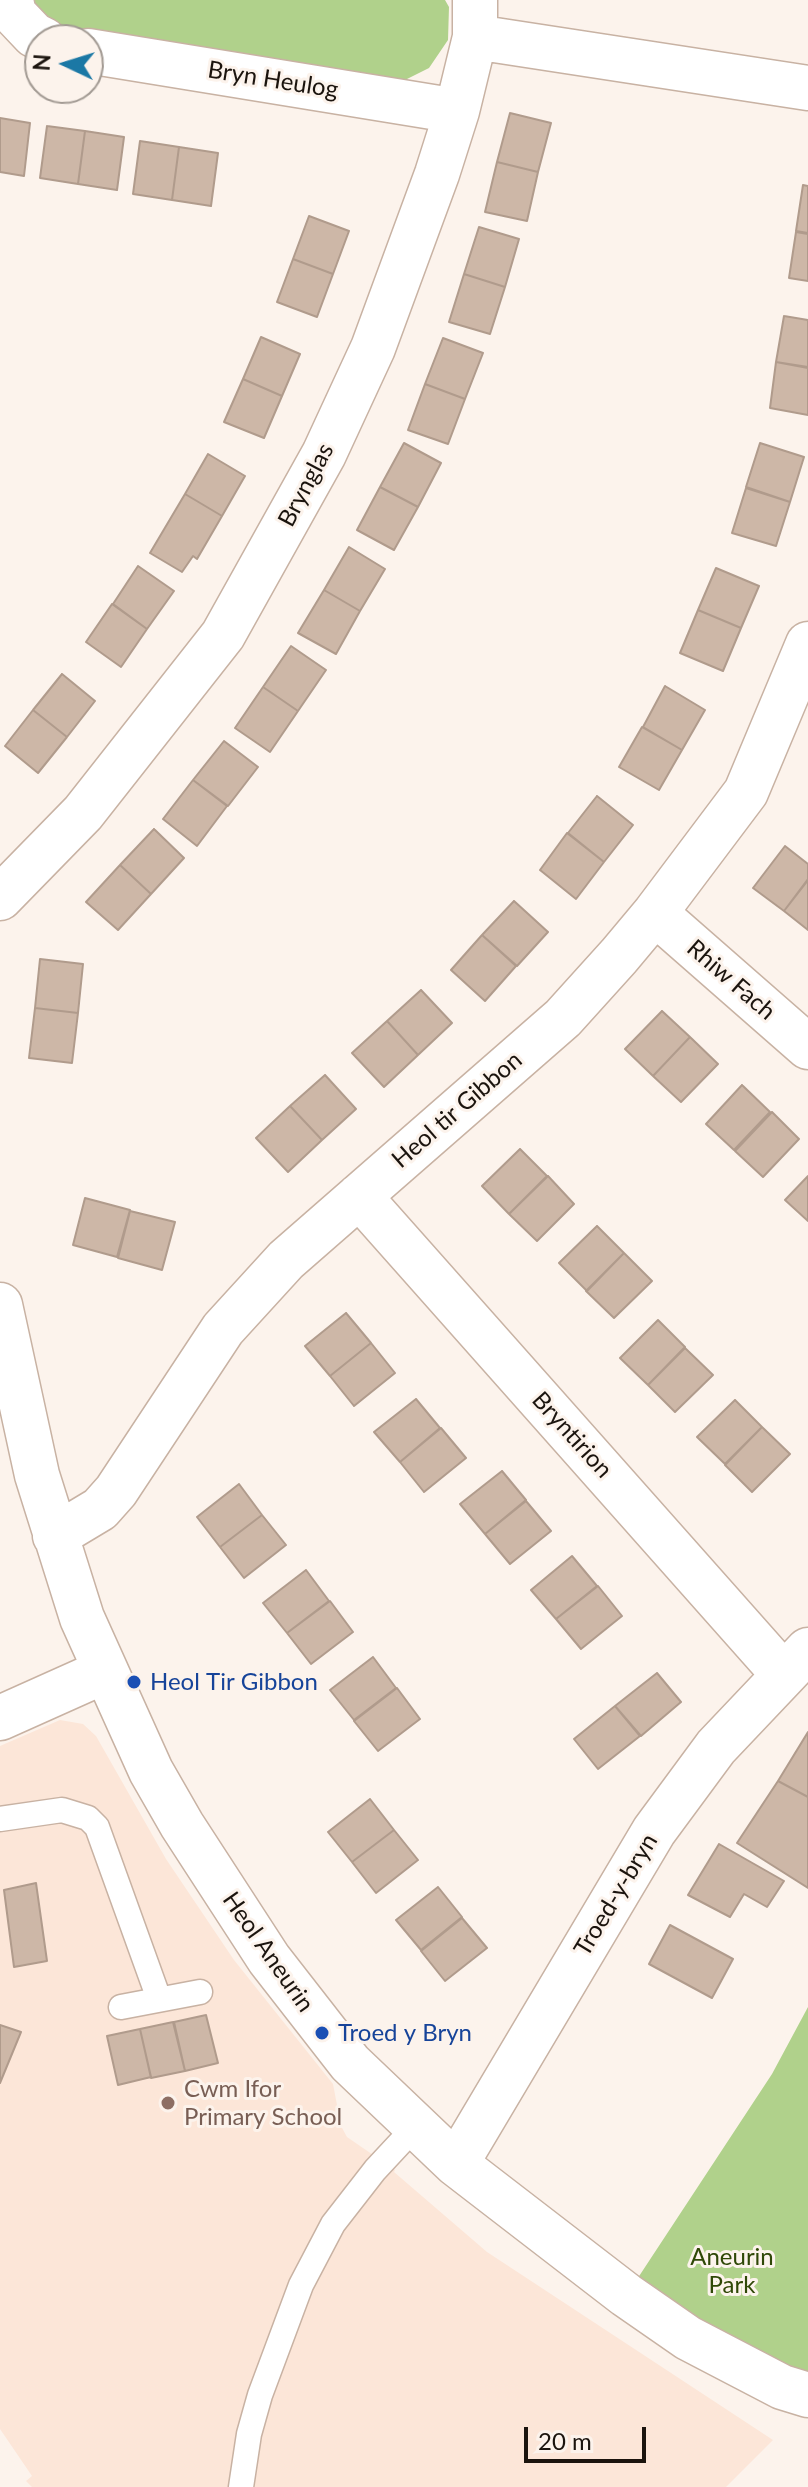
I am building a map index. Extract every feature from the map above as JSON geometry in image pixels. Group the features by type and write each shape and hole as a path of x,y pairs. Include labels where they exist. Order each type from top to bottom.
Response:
{"street":[{"path":"11,0 14,14 24,24"},
{"path":"475,18 808,88"},
{"name":"Brynglas","path":"0,898 83,813 223,635 324,454 373,348 437,174 457,111 475,18"},
{"name":"Bryn Heulog","path":"104,54 457,111"},
{"name":"Heol tir Gibbon","path":"55,1536 100,1509 136,1463 223,1329 286,1260 563,1018 655,913 746,792 808,644"},
{"name":"Rhiw Fach","path":"655,913 808,1047"},
{"name":"Bryntirion","path":"359,1196 796,1662"},
{"name":"Heol Aneurin","path":"0,1305 33,1460 82,1618 151,1771 182,1825 269,1959 350,2063 456,2164 626,2295 688,2338 782,2387 808,2395"},
{"name":"Troed-y-bryn","path":"456,2164 654,1831 716,1747 796,1662"},
{"path":"0,1718 105,1671"}],"lane":[{"path":"0,1819 62,1810 88,1818 97,1827 159,1999"},
{"path":"121,2007 200,1992"},
{"path":"241,2487 249,2434 260,2395 301,2285 333,2224 375,2170 415,2127"}],"shaded area":[{"name":"Cwm Ifor Primary School","path":"60,1720 83,1724 96,1736 166,1859 234,1960 333,2084 341,2126 347,2137 395,2170 487,2252 773,2440 726,2487 32,2487 26,2481 32,2476 0,2429 0,1746"}],"green space":[{"path":"27,0 445,0 449,7 448,40 429,68 405,80 386,81 104,38 104,24 51,24 37,17"},
{"name":"Aneurin Park","path":"808,2007 808,2395 626,2296 772,2074"}],"building":[{"path":"510,113 551,123 538,172 497,162"},
{"path":"0,118 30,123 24,176 0,172"},
{"path":"47,126 85,131 78,184 40,178"},
{"path":"85,131 124,137 117,190 78,184"},
{"path":"140,141 179,147 172,200 133,194"},
{"path":"179,147 218,153 211,206 172,200"},
{"path":"497,162 538,172 527,221 485,212"},
{"path":"803,185 808,186 808,233 796,231"},
{"path":"309,216 349,231 333,274 293,259"},
{"path":"479,227 519,239 505,287 464,274"},
{"path":"796,232 808,234 808,281 789,278"},
{"path":"293,259 333,274 317,317 277,302"},
{"path":"464,274 505,287 490,334 449,322"},
{"path":"784,316 808,320 808,367 776,362"},
{"path":"261,337 300,354 282,396 243,379"},
{"path":"443,338 483,353 465,399 425,384"},
{"path":"776,362 808,368 808,415 770,408"},
{"path":"243,379 282,396 264,438 224,422"},
{"path":"425,384 465,399 448,444 408,430"},
{"path":"404,443 441,463 418,507 380,487"},
{"path":"760,443 804,457 790,502 746,487"},
{"path":"208,454 245,476 222,516 185,494"},
{"path":"380,487 418,507 394,550 357,530"},
{"path":"746,488 790,502 776,546 732,533"},
{"path":"185,494 222,516 197,559 193,556 182,572 150,553"},
{"path":"349,547 385,569 360,611 324,590"},
{"path":"138,566 174,591 147,629 113,604"},
{"path":"716,568 759,586 741,628 698,610"},
{"path":"324,590 360,611 336,654 298,633"},
{"path":"112,604 147,629 121,667 86,642"},
{"path":"698,610 741,628 723,671 680,653"},
{"path":"291,646 326,670 298,711 263,687"},
{"path":"62,674 95,701 67,737 33,710"},
{"path":"665,686 705,710 682,750 643,727"},
{"path":"263,687 298,711 270,752 235,728"},
{"path":"33,710 67,737 38,773 5,746"},
{"path":"642,727 682,750 659,790 619,767"},
{"path":"224,741 258,767 228,806 193,780"},
{"path":"193,780 227,806 197,846 163,819"},
{"path":"597,796 633,825 604,862 568,833"},
{"path":"154,829 184,858 151,894 120,865"},
{"path":"567,833 604,862 576,899 540,870"},
{"path":"785,846 808,864 808,879 784,911 753,888"},
{"path":"120,865 151,894 118,930 86,902"},
{"path":"808,880 808,930 784,911"},
{"path":"514,901 548,932 517,966 482,935"},
{"path":"482,935 516,966 485,1001 451,970"},
{"path":"40,959 83,964 78,1013 35,1008"},
{"path":"421,990 452,1023 418,1055 387,1021"},
{"path":"35,1008 78,1013 72,1063 29,1058"},
{"path":"662,1011 690,1037 653,1076 625,1049"},
{"path":"387,1021 418,1055 384,1087 352,1053"},
{"path":"690,1037 718,1064 681,1102 653,1076"},
{"path":"325,1075 356,1109 322,1140 290,1106"},
{"path":"742,1085 770,1112 734,1150 706,1124"},
{"path":"290,1106 322,1140 288,1172 256,1138"},
{"path":"772,1112 799,1139 763,1177 735,1151"},
{"path":"520,1149 547,1176 509,1214 482,1186"},
{"path":"548,1176 574,1204 537,1241 509,1214"},
{"path":"808,1176 808,1221 785,1200"},
{"path":"85,1198 130,1210 117,1257 73,1245"},
{"path":"130,1211 175,1222 162,1270 118,1258"},
{"path":"597,1226 624,1253 587,1291 559,1263"},
{"path":"624,1253 652,1281 614,1318 586,1291"},
{"path":"346,1313 371,1343 330,1376 305,1346"},
{"path":"658,1320 685,1347 648,1385 620,1358"},
{"path":"371,1343 395,1373 354,1406 330,1376"},
{"path":"685,1348 713,1375 675,1412 648,1385"},
{"path":"416,1399 440,1428 400,1462 374,1432"},
{"path":"735,1400 762,1427 725,1464 697,1437"},
{"path":"762,1427 790,1454 752,1492 725,1465"},
{"path":"441,1428 466,1458 424,1492 400,1462"},
{"path":"502,1471 526,1500 485,1534 460,1504"},
{"path":"239,1484 262,1515 220,1547 197,1517"},
{"path":"526,1501 551,1531 510,1564 485,1534"},
{"path":"262,1515 286,1545 244,1578 220,1547"},
{"path":"572,1556 597,1586 556,1619 531,1590"},
{"path":"306,1570 329,1601 287,1633 263,1603"},
{"path":"598,1586 622,1616 581,1649 556,1619"},
{"path":"330,1601 353,1632 311,1664 287,1633"},
{"path":"373,1657 396,1688 354,1720 330,1690"},
{"path":"657,1673 681,1702 641,1736 615,1706"},
{"path":"397,1688 420,1719 378,1751 354,1721"},
{"path":"615,1706 640,1736 598,1769 574,1739"},
{"path":"808,1732 808,1797 778,1781"},
{"path":"778,1781 808,1797 808,1888 737,1843"},
{"path":"370,1799 394,1830 352,1862 328,1832"},
{"path":"394,1830 418,1860 376,1893 352,1862"},
{"path":"719,1844 784,1881 767,1907 744,1894 730,1917 688,1895"},
{"path":"36,1883 47,1961 14,1967 4,1890"},
{"path":"438,1887 462,1917 421,1950 396,1920"},
{"path":"462,1918 487,1948 445,1981 421,1951"},
{"path":"670,1925 733,1959 712,1998 649,1964"},
{"path":"206,2015 218,2063 185,2071 174,2022"},
{"path":"173,2022 185,2071 151,2078 140,2029"},
{"path":"0,2025 21,2032 0,2083"},
{"path":"140,2029 151,2077 118,2085 107,2036"}],"place":[{"name":"Heol Tir Gibbon","path":"134,1682"},
{"name":"Troed y Bryn","path":"322,2033"},
{"name":"Cwm Ifor Primary School","path":"168,2103"}]}
